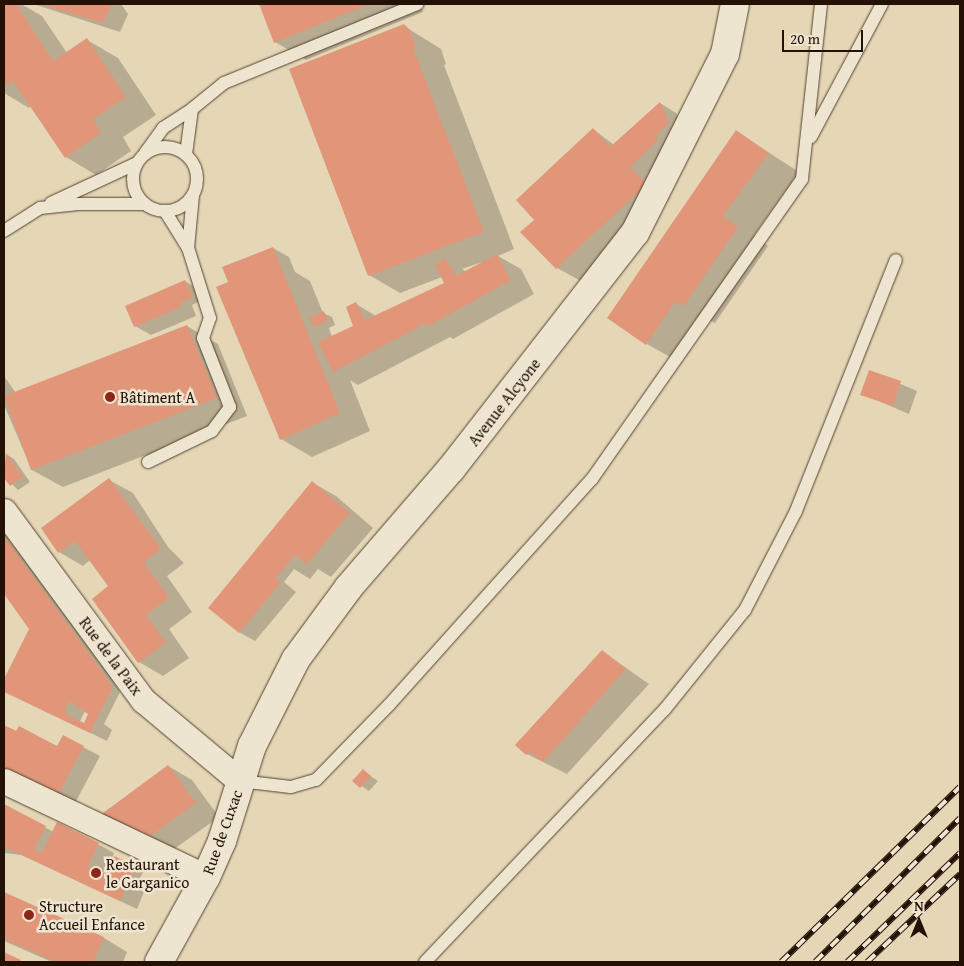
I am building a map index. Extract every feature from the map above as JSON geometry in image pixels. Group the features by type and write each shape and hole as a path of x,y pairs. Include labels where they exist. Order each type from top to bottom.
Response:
{"street":[{"name":"Avenue Alcyone","path":"240,781 268,710 296,659 349,587 451,469 635,233 725,54 735,4"},
{"name":"Rue de la Paix","path":"4,511 143,700 240,781"},
{"path":"4,781 206,877"},
{"name":"Rue de Cuxac","path":"159,962 206,877 222,841 240,781"}],"lane":[{"path":"145,204 133,185 141,159 163,128 192,109 224,83 418,4"},
{"path":"808,144 882,4"},
{"path":"240,781 291,787 316,780 389,705 592,479 793,196 802,179 808,144 819,8"},
{"path":"188,248 197,173 186,154 192,109"},
{"path":"4,231 40,208 165,147 186,154"},
{"path":"40,208 145,204 165,212 176,210 193,195"},
{"path":"148,462 212,431 230,407 203,338 210,318 188,248 165,212"},
{"path":"426,962 665,709 745,610 796,511 896,260"}],"building":[{"path":"4,4 16,4 53,61 87,38 126,97 93,119 101,133 65,158 13,81 4,87"},
{"path":"39,4 112,4 103,23"},
{"path":"259,4 369,4 274,43"},
{"path":"404,24 410,30 416,47 413,48 484,232 368,276 289,69"},
{"path":"660,102 669,123 655,136 659,139 630,167 647,184 556,269 520,232 534,220 516,200 593,128 610,147"},
{"path":"736,130 769,153 723,216 738,227 684,306 675,302 646,345 607,318"},
{"path":"273,247 340,413 280,440 216,287 228,282 222,267"},
{"path":"497,254 511,280 429,326 427,323 333,372 318,342 353,326 346,307 356,302 365,320 444,283 435,265 445,258 456,276"},
{"path":"185,280 193,297 180,303 181,307 134,327 125,306"},
{"path":"324,311 328,320 314,327 309,318"},
{"name":"Bâtiment A","path":"187,325 217,398 31,470 4,396"},
{"path":"869,370 901,381 893,406 860,395"},
{"path":"6,453 23,477 10,486 4,478"},
{"path":"109,478 161,549 144,562 169,598 146,615 166,643 138,663 92,599 108,586 75,541 58,553 41,528"},
{"path":"312,481 350,513 307,564 295,555 276,578 281,582 239,633 208,608"},
{"path":"4,536 113,687 90,733 4,692 4,679 29,629 4,594","holes":["69,701 88,714 84,723 68,716 65,711"]},
{"path":"602,650 626,669 543,762 530,752 526,755 515,745"},
{"path":"4,725 16,731 19,726 57,746 63,735 84,746 58,795 4,768"},
{"path":"168,765 196,803 146,839 99,816"},
{"path":"363,769 371,776 360,788 352,781"},
{"path":"4,804 46,826 34,849 42,853 57,822 99,843 88,866 107,871 114,856 136,866 120,901 4,847"},
{"name":"Structure Accueil Enfance","path":"4,892 104,937 93,962 56,962 4,939"},
{"path":"4,952 21,960 20,962 4,962"}],"railway":[{"path":"781,962 960,787"},
{"path":"815,962 960,818"},
{"path":"847,962 960,853"},
{"path":"867,962 960,874"}],"place":[{"name":"Bâtiment A","path":"110,397"},
{"name":"Restaurant le Garganico","path":"96,873"},
{"name":"Structure Accueil Enfance","path":"29,915"}]}
